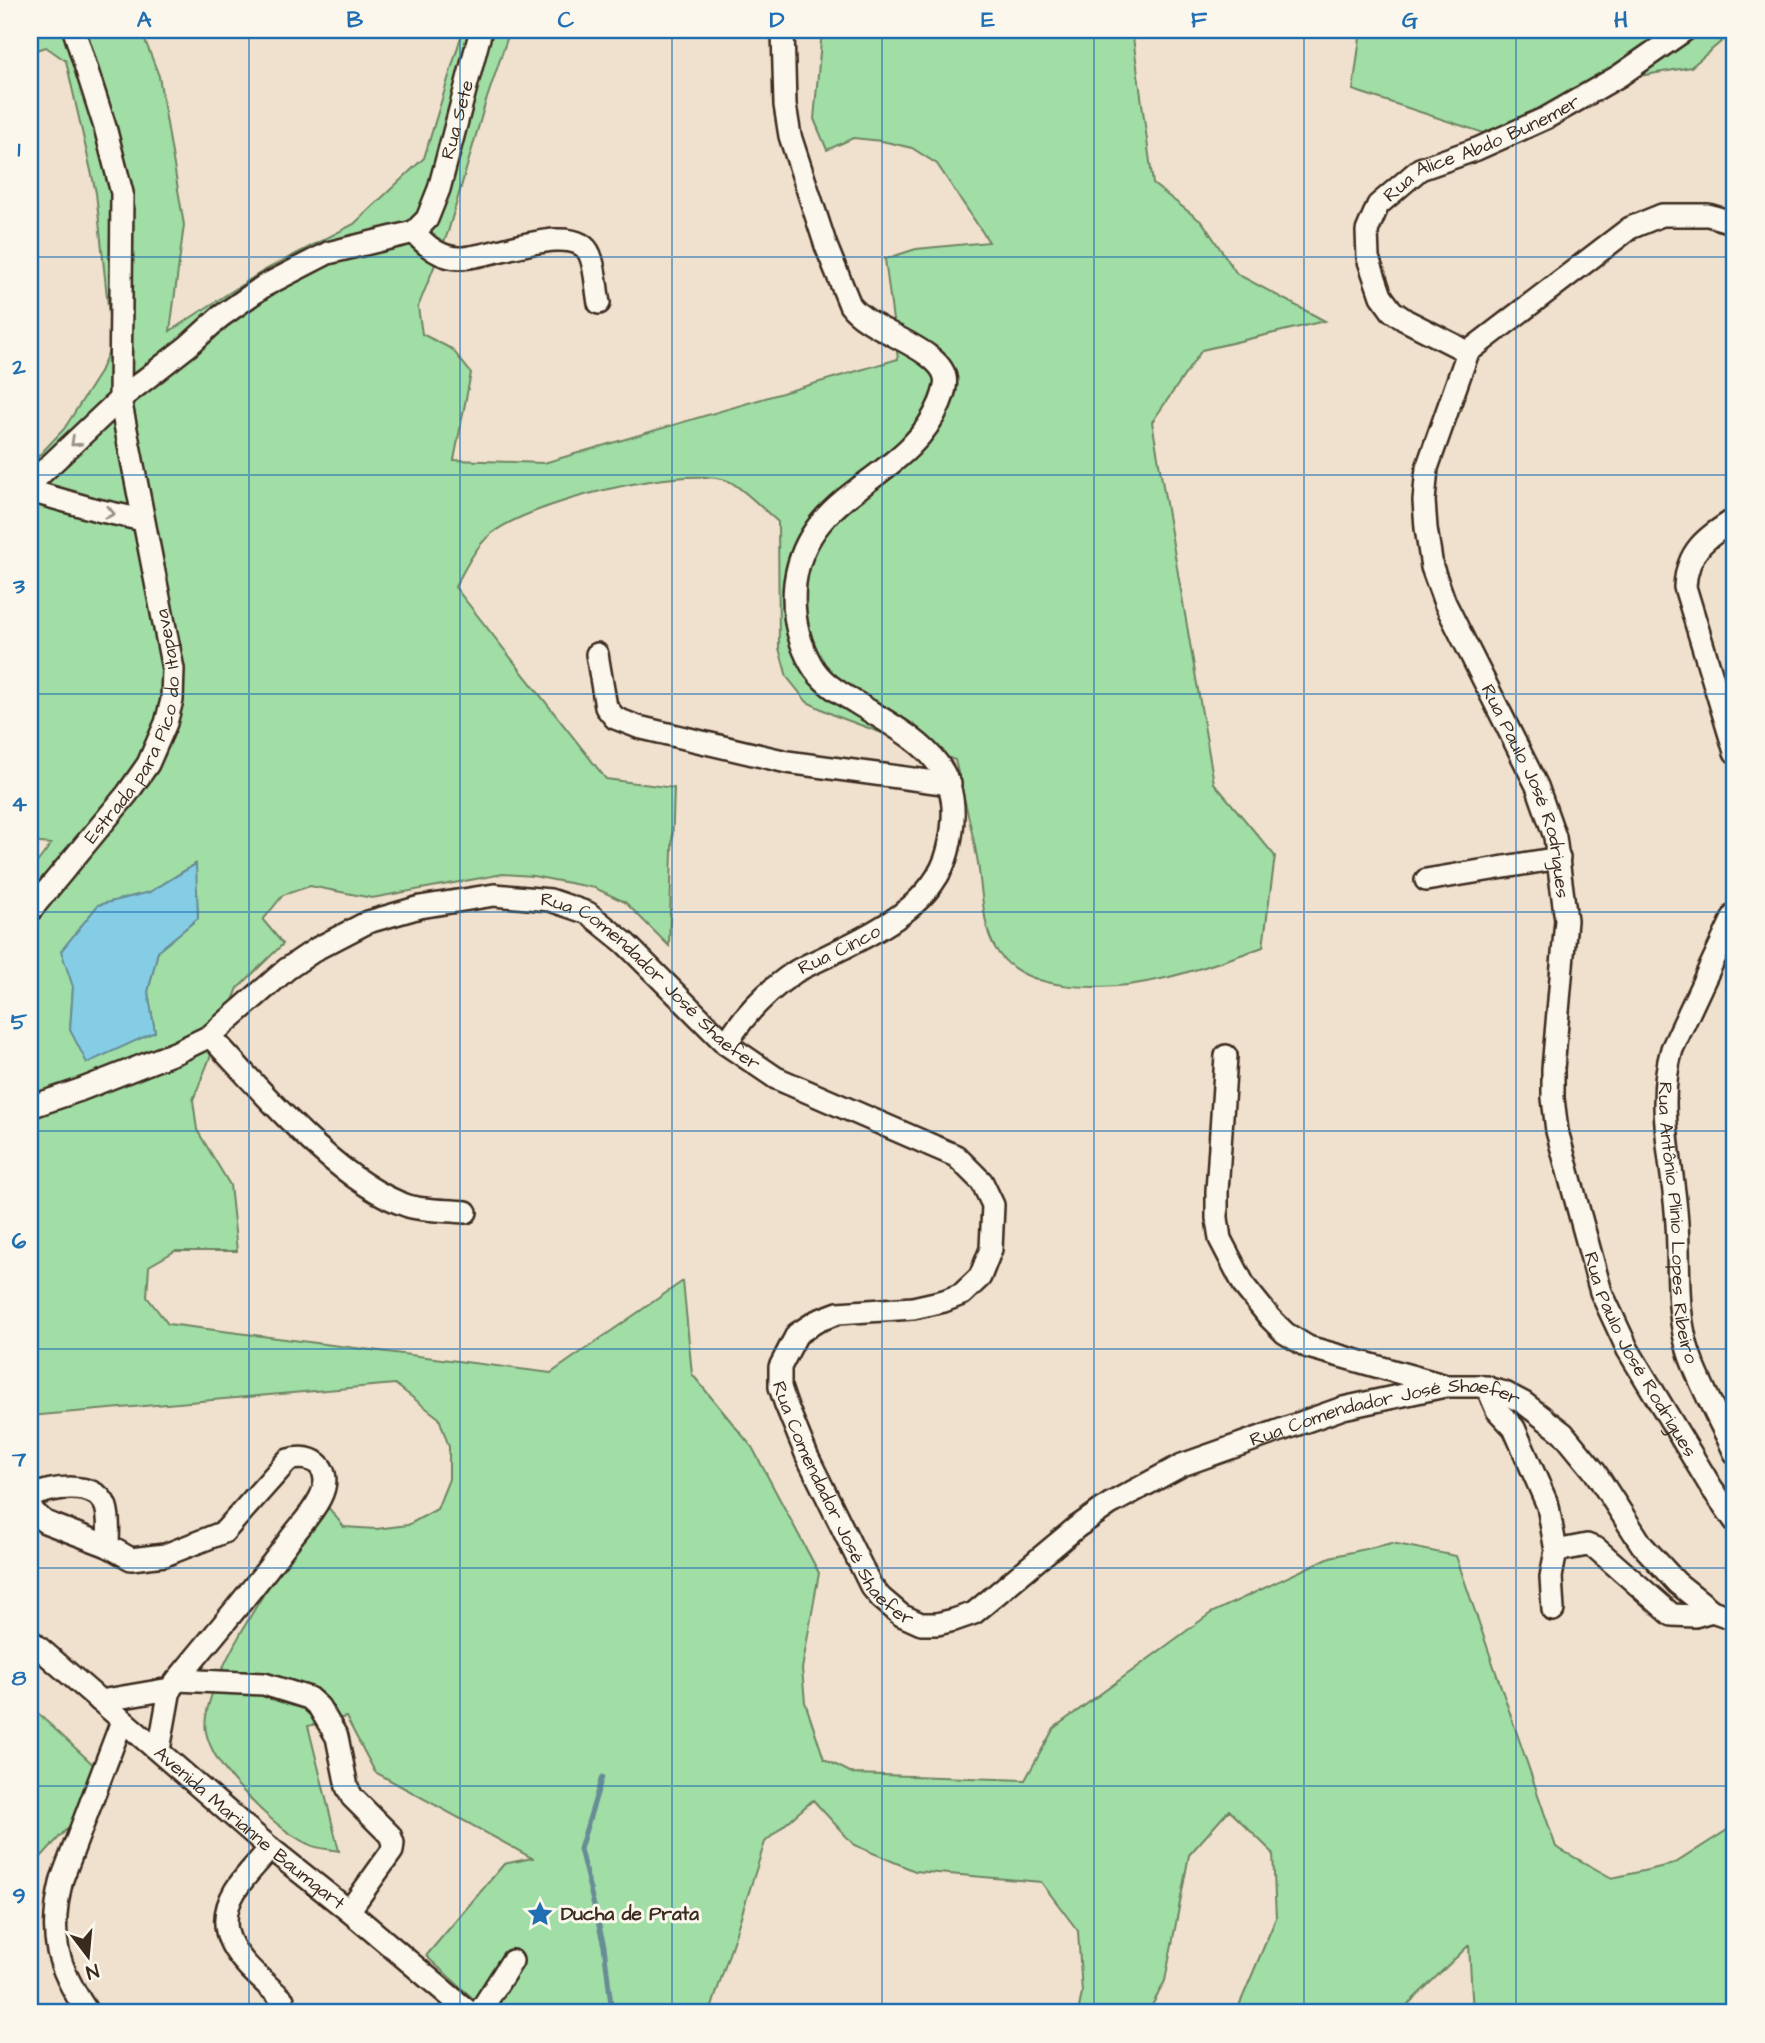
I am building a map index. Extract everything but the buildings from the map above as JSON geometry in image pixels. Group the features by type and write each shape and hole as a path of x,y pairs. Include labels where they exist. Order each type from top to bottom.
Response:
{"street":[{"name":"Estrada para Pico do Itapeva","path":"30,911 127,794 148,764 166,723 172,700 173,669 120,399 122,193 105,127 74,30"},
{"name":"Rua Sete","path":"414,232 432,209 481,30"},
{"path":"783,30 785,105 790,136 826,246 850,306 869,323 904,340 940,365 945,378 942,398 934,416 911,449 841,500 807,542 796,577 796,624 812,666 825,682 908,734 939,763 950,784"},
{"name":"Rua Alice Abdo Bunemer","path":"1468,352 1405,320 1392,311 1381,296 1371,268 1367,231 1378,205 1420,169 1477,149 1546,118 1619,76 1685,30"},
{"path":"1468,352 1630,228 1662,215 1708,215 1735,222"},
{"path":"30,484 120,399 188,346 219,317 264,286 328,253 414,232 426,247 456,258 484,256 556,238 577,241 590,253 599,303"},
{"name":"Rua Paulo José Rodrigues","path":"1468,352 1427,468 1425,514 1432,567 1445,603 1537,786 1555,837 1566,920 1553,1069 1557,1131 1601,1292 1612,1319 1704,1476 1735,1521"},
{"path":"30,491 143,520"},
{"path":"1735,519 1713,533 1698,548 1686,567 1685,587 1735,752"},
{"path":"597,654 606,707 615,718 638,727 788,762 950,784"},
{"name":"Rua Cinco","path":"726,1044 736,1027 759,1001 780,983 797,971 883,927 932,885 948,852 952,809 950,784"},
{"path":"1426,880 1559,858"},
{"name":"Rua Comendador José Shaefer","path":"30,1107 152,1062 210,1037 287,969 318,948 368,922 420,907 494,895 550,900 588,913 625,943 726,1044 776,1078 956,1156 982,1182 993,1205 991,1249 980,1277 962,1294 913,1308 838,1313 817,1321 797,1334 780,1367 780,1387 807,1456 872,1586 881,1598 901,1615 921,1623 937,1624 974,1613 1077,1527 1140,1486 1182,1465 1343,1408 1444,1386 1487,1387 1506,1393 1544,1417 1574,1444 1642,1545 1677,1583 1712,1611 1735,1619"},
{"name":"Rua Antônio Plinio Lopes Ribeiro","path":"1735,914 1672,1049 1666,1069 1665,1106 1677,1224 1677,1285 1682,1326 1690,1356 1735,1453"},
{"path":"210,1037 291,1122 339,1165 380,1194 410,1207 466,1212"},
{"path":"1226,1056 1217,1218 1220,1239 1245,1287 1269,1318 1285,1333 1308,1347 1444,1386"},
{"path":"1487,1387 1493,1405 1514,1428 1549,1506 1556,1551 1550,1577 1553,1610"},
{"path":"30,1509 45,1522 108,1546 131,1559 165,1555 224,1532 288,1460 310,1458 318,1463 324,1473 325,1483 320,1498 274,1562 173,1685 159,1750"},
{"path":"30,1497 61,1488 84,1489 99,1497 106,1505 108,1546"},
{"path":"1556,1551 1587,1545 1597,1549 1672,1615 1695,1616 1712,1611"},
{"name":"Avenida Marianne Baumgart","path":"30,1640 270,1849 349,1911 470,2013"},
{"path":"100,1702 173,1685 264,1684 309,1698 319,1707 337,1737 347,1787 352,1797 390,1835 393,1843 392,1851 349,1911"},
{"path":"88,2013 69,1986 59,1962 57,1899 62,1879 122,1721"},
{"path":"270,1849 236,1890 228,1906 224,1925 237,1954 283,2000"},
{"path":"478,2013 512,1961"}],"green space":[{"path":"30,30 141,30 159,76 184,225 170,331 263,271 354,224 424,158 463,30 510,30 485,104 448,232 418,307 422,334 452,349 471,373 454,460 544,463 898,359 885,259 916,249 989,242 937,164 912,148 853,138 827,150 814,119 822,30 1132,30 1153,184 1203,223 1237,274 1325,321 1202,350 1152,422 1214,783 1275,856 1263,947 1174,976 1116,986 1065,985 1041,980 1019,971 1002,957 990,937 976,850 955,760 836,716 807,702 787,677 779,648 778,522 733,484 706,477 643,482 571,499 510,522 491,534 475,552 455,587 606,779 674,788 669,946 625,902 595,888 533,876 503,874 372,898 310,886 283,895 263,920 283,944 238,988 193,1100 197,1130 230,1185 237,1251 175,1251 149,1266 147,1297 168,1324 551,1373 683,1281 692,1374 752,1447 819,1573 802,1669 805,1702 824,1759 854,1774 1025,1780 1054,1728 1211,1613 1330,1557 1392,1543 1456,1556 1556,1847 1612,1878 1674,1864 1735,1825 1735,2013 1473,2013 1469,1945 1399,2013 1236,2013 1276,1918 1273,1853 1229,1810 1189,1855 1165,1981 1148,2013 1078,2013 1082,1993 1078,1931 1041,1882 915,1871 854,1845 813,1800 765,1842 710,2013 489,2013 426,1956 504,1864 532,1858 375,1772 346,1717 308,1726 339,1851 312,1846 292,1834 267,1815 234,1781 208,1741 207,1711 216,1683 232,1650 272,1581 324,1502 344,1527 376,1529 408,1525 437,1509 449,1479 449,1447 439,1418 395,1384 30,1416 30,872 51,844 30,842 30,465 64,429 99,374 112,344 96,193 66,61 46,47 30,52","holes":["195,864 198,918 158,951 148,992 155,1032 70,1030 73,987 98,905 150,892"]},
{"path":"1361,30 1735,30 1691,67 1634,77 1496,137 1353,90"},
{"path":"30,1706 111,1781 30,1869"}],"water":[{"path":"196,864 198,918 158,951 148,992 155,1032 87,1063 70,1030 73,987 61,951 98,905 150,892"}],"waterway":[{"path":"602,1777 580,1849 604,1946 612,2013"}],"place":[{"name":"Ducha de Prata","path":"540,1914"}]}
